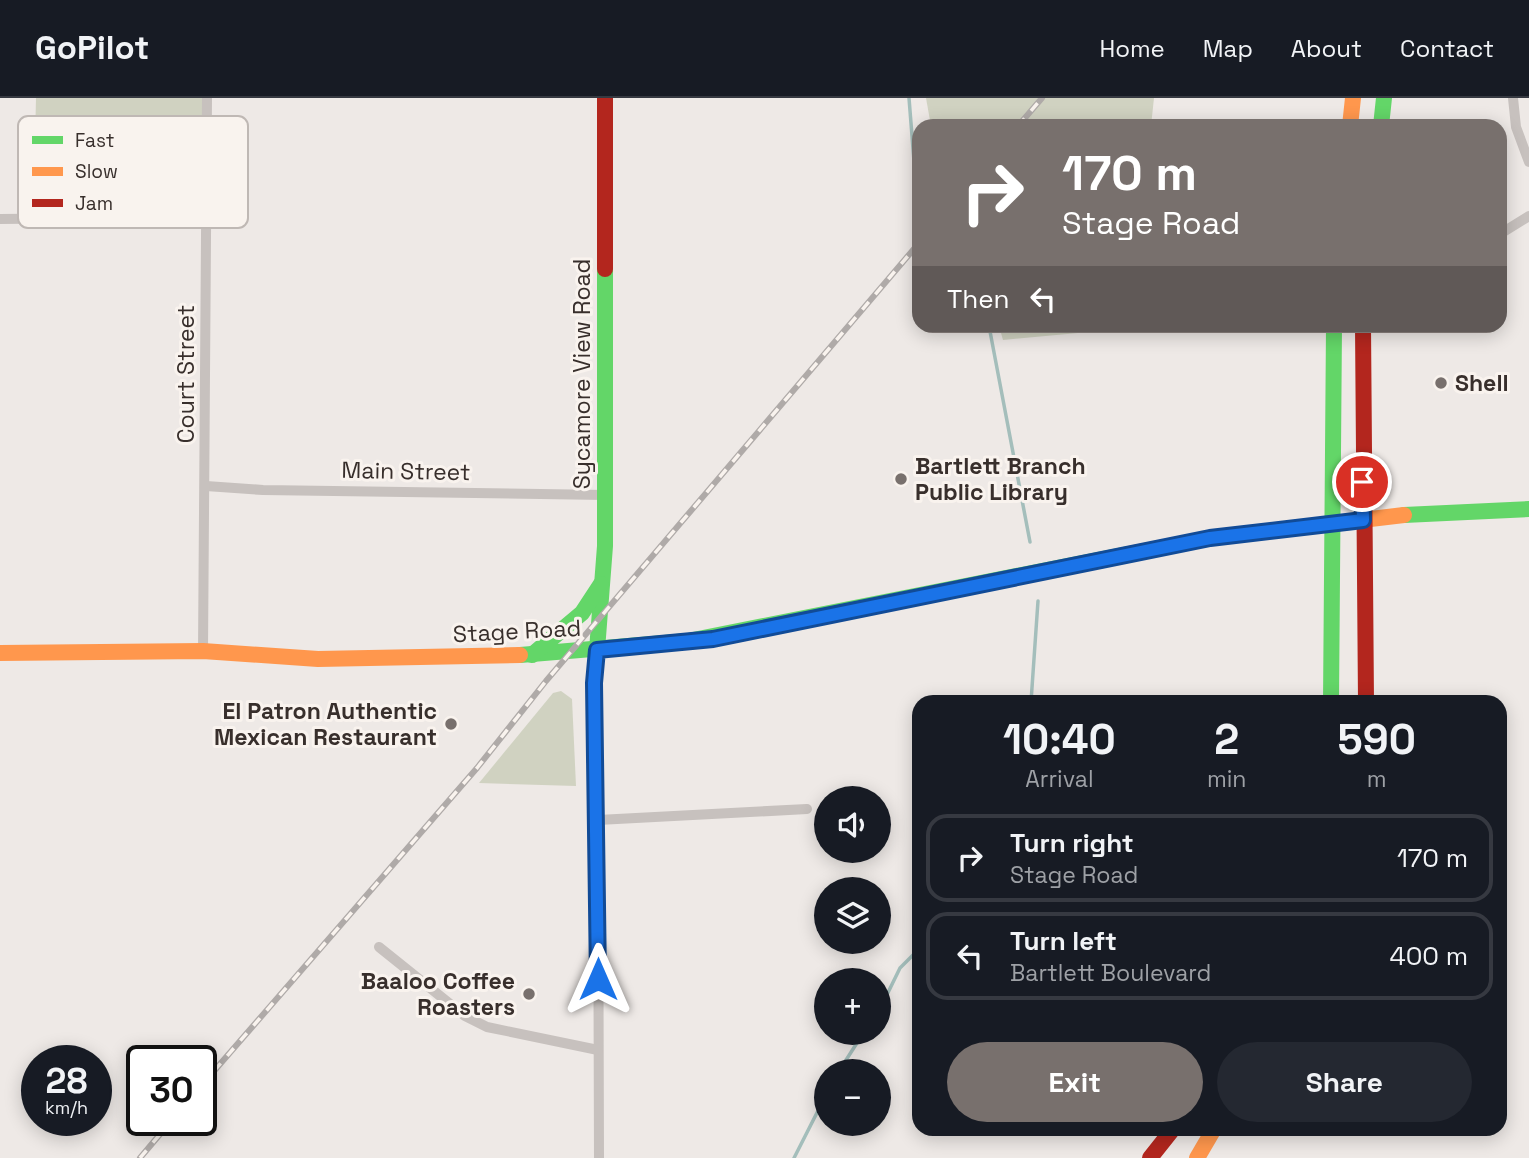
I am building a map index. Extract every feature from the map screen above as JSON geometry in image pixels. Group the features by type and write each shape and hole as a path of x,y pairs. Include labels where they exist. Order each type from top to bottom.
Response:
{"main road":[{"name":"Sycamore View Road","path":"597,650 605,495 605,98"},
{"path":"1351,119 1353,98"},
{"path":"1382,119 1384,98"},
{"path":"1331,695 1334,333"},
{"path":"1363,333 1366,695"},
{"name":"Stage Road","path":"0,653 203,650 318,659 531,655 597,650 713,639 1210,538 1426,513 1529,509"},
{"path":"531,655 582,612 602,582"},
{"path":"1150,1158 1167,1136"},
{"path":"1197,1158 1210,1136"}],"street":[{"name":"Court Street","path":"207,98 207,116"},
{"path":"1513,98 1516,127 1529,162"},
{"path":"1507,230 1529,216"},
{"path":"0,219 18,219"},
{"name":"Court Street","path":"203,650 207,228"},
{"name":"Main Street","path":"206,486 263,490 605,495"},
{"path":"597,650 594,683 598,820 599,1158"},
{"path":"598,820 807,809"},
{"path":"379,947 465,1016 487,1027 598,1050"}],"green space":[{"path":"36,98 207,98 207,116 36,116"},
{"path":"926,98 1154,98 1152,119 930,119"},
{"path":"1001,333 1078,333 1003,340"},
{"path":"561,691 572,699 576,786 479,783 553,693"}],"waterway":[{"path":"909,98 912,136"},
{"path":"990,333 1030,542"},
{"path":"1031,695 1038,601"},
{"path":"891,986 900,968 912,956"},
{"path":"847,1059 856,1045"},
{"path":"794,1158 814,1119"}],"railway":[{"path":"1024,119 1042,98"},
{"path":"217,1068 477,768 546,681 912,251"},
{"path":"140,1158 159,1136"}],"traffic: fast":[{"path":"1382,119 1384,98"},
{"path":"597,650 605,546 605,269"},
{"path":"1331,695 1334,333"},
{"path":"1404,515 1529,509"},
{"path":"520,655 688,641 1128,554"},
{"path":"532,655 582,613 601,584"}],"traffic: slow":[{"path":"1351,119 1353,98"},
{"path":"1128,554 1210,538 1404,515"},
{"path":"0,653 203,651 318,659 520,655"},
{"path":"1197,1158 1210,1136"}],"traffic: jam":[{"path":"605,98 605,269"},
{"path":"1363,333 1366,695"},
{"path":"1150,1158 1167,1136"}],"place":[{"name":"Shell","path":"1441,383"},
{"name":"Bartlett Branch Public Library","path":"901,479"},
{"name":"El Patron Authentic Mexican Restaurant","path":"451,724"},
{"name":"Baaloo Coffee Roasters","path":"529,994"}],"route":[{"path":"598,979 598,820 594,683 597,650 713,639 1210,538 1363,520 1362,482"}]}
